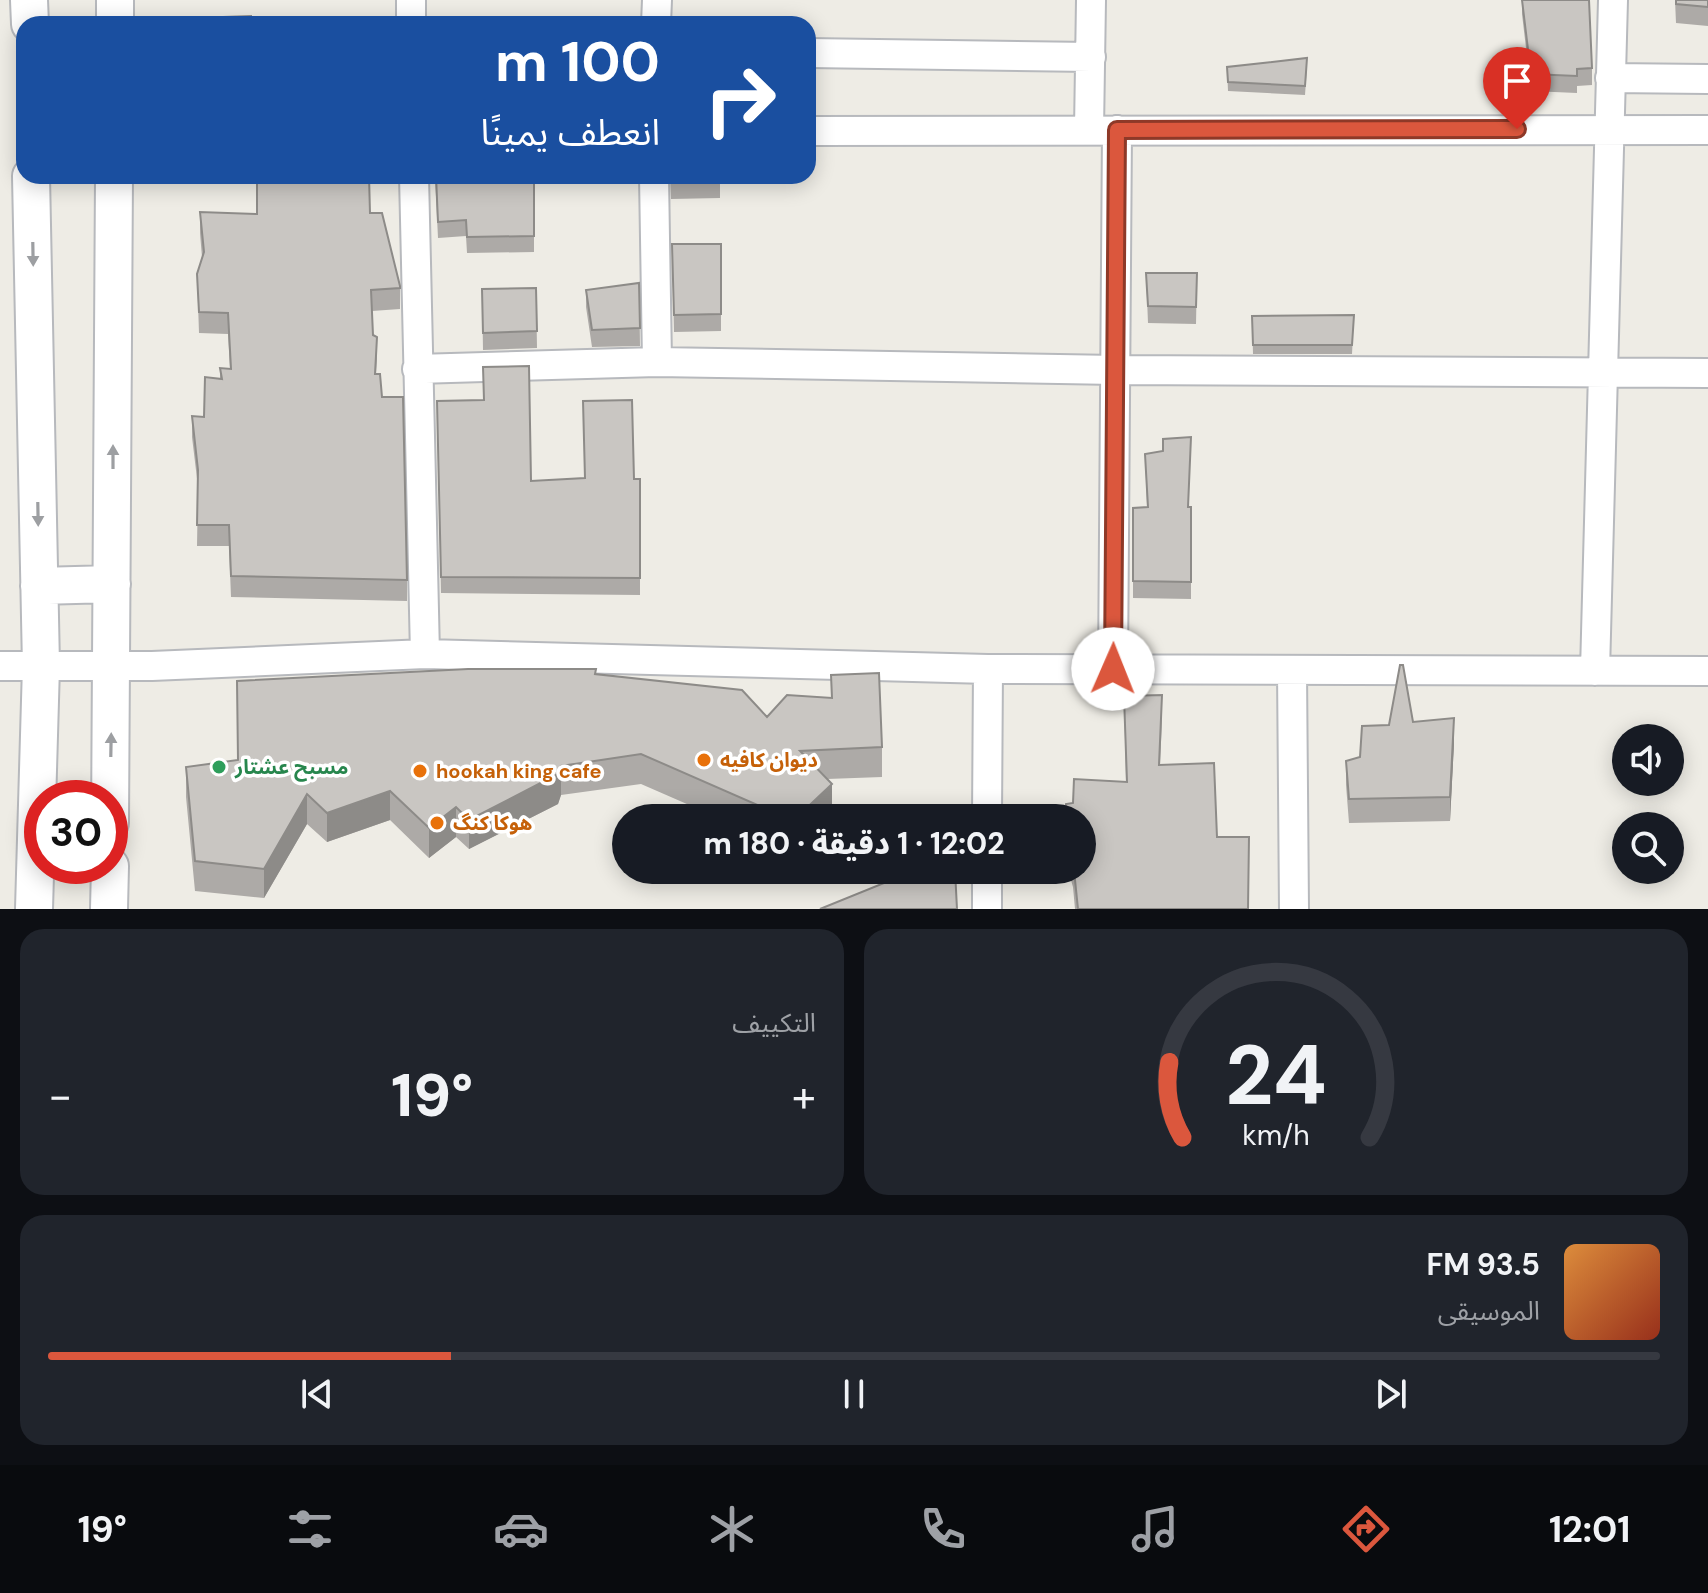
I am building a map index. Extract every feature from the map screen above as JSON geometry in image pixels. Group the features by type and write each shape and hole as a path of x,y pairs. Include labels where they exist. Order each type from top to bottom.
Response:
{"street":[{"path":"1089,130 1091,0"},
{"path":"1595,671 1613,0"},
{"path":"816,53 1091,57"},
{"path":"1610,78 1708,79"},
{"path":"1113,669 1117,130"},
{"path":"816,131 1708,130"},
{"path":"31,184 41,666 34,909"},
{"path":"111,780 114,184"},
{"path":"414,184 425,654"},
{"path":"654,184 657,362"},
{"path":"417,369 657,362 1116,370 1708,373"},
{"path":"39,586 112,584"},
{"path":"0,666 112,666 425,654 988,669 1708,671"},
{"path":"987,804 988,669"},
{"path":"1292,670 1294,909"},
{"path":"109,909 110,884"},
{"path":"987,884 987,909"}],"building":[{"path":"1522,0 1589,0 1592,68 1577,69 1577,76 1531,74"},
{"path":"1676,0 1708,0 1708,7 1676,4"},
{"path":"1307,58 1305,86 1228,82 1227,67"},
{"path":"257,184 369,184 370,213 382,213 400,288 371,290 373,335 377,337 375,374 380,374 382,397 403,397 407,580 231,576 229,525 197,525 198,470 192,416 204,417 205,377 222,379 220,368 231,369 228,313 199,312 197,274 204,252 200,212 257,214"},
{"path":"436,184 534,184 534,236 467,237 466,220 438,222"},
{"path":"672,244 721,244 721,314 674,315"},
{"path":"1146,273 1197,273 1196,307 1148,306"},
{"path":"639,283 640,328 592,330 586,290"},
{"path":"536,288 537,331 483,333 482,289"},
{"path":"1354,315 1352,345 1253,345 1252,316"},
{"path":"529,366 531,481 585,478 583,401 632,400 634,479 640,479 640,578 441,577 437,401 484,400 483,367"},
{"path":"1191,437 1188,507 1191,507 1191,582 1133,581 1133,508 1148,507 1145,454 1163,451 1163,439"},
{"path":"1400,665 1403,665 1413,722 1454,718 1450,797 1349,799 1346,761 1360,757 1362,726 1389,725"},
{"path":"468,669 596,669 595,674 742,690 767,717 787,695 832,698 831,675 879,673 882,747 800,751 832,784 811,804 755,804 641,754 561,766 558,774 469,820 456,807 429,828 390,791 327,813 307,794 264,869 195,861 186,767 238,760 237,681"},
{"path":"1162,695 1159,765 1214,763 1217,837 1249,837 1248,909 1078,909 1075,884 1096,884 1096,804 1066,804 1073,803 1074,779 1127,782 1124,696"},
{"path":"882,884 956,884 957,909 820,909"}],"place":[{"name":"ديوان كافيه","path":"704,760"},
{"name":"مسبح عشتار","path":"219,767"},
{"name":"hookah king cafe","path":"420,771"},
{"name":"هوكا كنگ","path":"437,823"}],"route":[{"path":"1113,669 1117,130 1517,129"}]}
